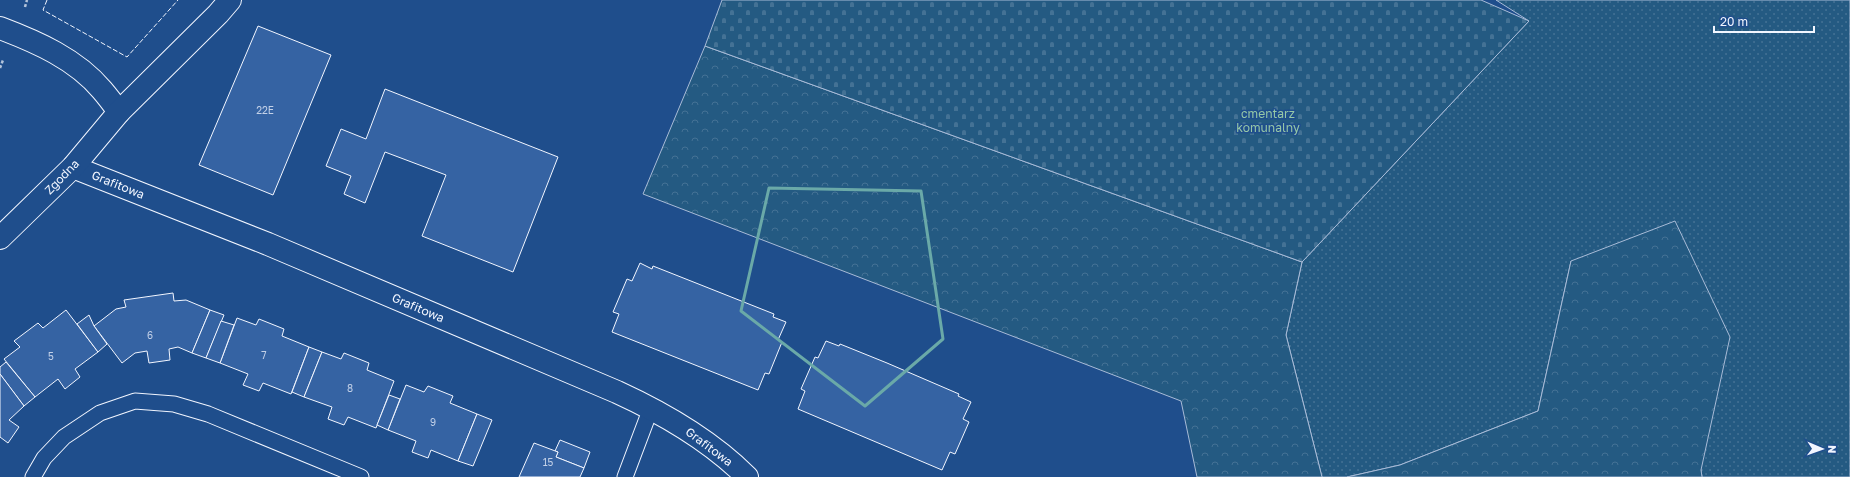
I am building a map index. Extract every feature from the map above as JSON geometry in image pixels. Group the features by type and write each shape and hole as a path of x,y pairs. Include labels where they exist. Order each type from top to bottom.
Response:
{"street":[{"name":"Zgodna","path":"0,238 73,167 119,112 218,14 230,0"},
{"path":"0,28 58,54 102,89 119,112"},
{"name":"Grafitowa","path":"73,167 268,244 651,408 700,438 747,477"}],"lane":[{"path":"33,477 44,458 64,437 100,413 135,402 174,404 208,414 361,477"},
{"path":"625,477 651,408"}],"highlighted area":[{"path":"769,188 921,191 943,339 865,406 741,311"}],"green space":[{"name":"cmentarz komunalny","path":"722,0 1481,0 1529,21 1302,262 705,46"},
{"path":"1496,0 1850,0 1850,477 1702,477 1701,470 1571,261 1538,411 1400,465 1347,477 1322,477 1286,335 1302,262 1529,21"},
{"path":"705,46 1302,262 1286,335 1322,477 1197,477 1181,401 643,194"},
{"path":"1675,221 1730,337 1701,470 1702,477 1347,477 1400,465 1538,411 1571,261"}],"building":[{"path":"258,26 331,55 273,195 199,165"},
{"path":"385,89 558,157 513,272 422,236 446,175 385,152 365,203 344,194 351,176 326,166 341,129 366,139"},
{"path":"640,263 652,269 653,266 774,314 773,317 786,322 778,340 782,342 769,374 765,373 758,390 612,332 619,314 613,312 627,279 632,281"},
{"path":"173,293 174,301 186,300 210,310 192,353 178,347 169,349 170,360 149,363 147,351 135,353 122,363 94,326 116,309 126,307 124,300"},
{"path":"66,310 98,352 75,369 80,377 65,389 58,379 35,397 4,359 20,347 14,341 38,323 43,328"},
{"path":"210,310 224,315 206,358 192,353"},
{"path":"89,315 94,326 107,344 98,352 77,324"},
{"path":"237,318 256,325 259,319 284,329 282,336 309,347 291,394 263,383 259,391 243,385 248,374 220,363"},
{"path":"221,321 234,325 220,363 206,358"},
{"path":"826,341 839,346 840,344 887,363 959,394 958,396 971,402 963,419 969,422 955,454 950,452 942,470 798,409 805,391 801,389 815,357 818,358"},
{"path":"309,347 322,352 304,397 292,392"},
{"path":"322,352 341,359 344,353 369,363 367,370 394,381 376,428 348,417 344,425 328,419 332,407 304,397"},
{"path":"6,362 35,397 24,406 0,374 0,367"},
{"path":"0,374 24,406 9,420 19,427 8,443 0,437"},
{"path":"406,385 424,392 428,386 453,396 450,403 477,414 458,461 431,450 428,458 412,452 416,441 388,430"},
{"path":"389,395 400,399 388,430 377,425"},
{"path":"477,414 492,420 473,466 458,461"},
{"path":"560,440 590,452 584,468 556,457 558,452 555,451"},
{"path":"534,443 558,452 556,457 584,468 580,477 519,477"}],"fence":[{"path":"47,0 43,10 127,57 178,0"}]}
